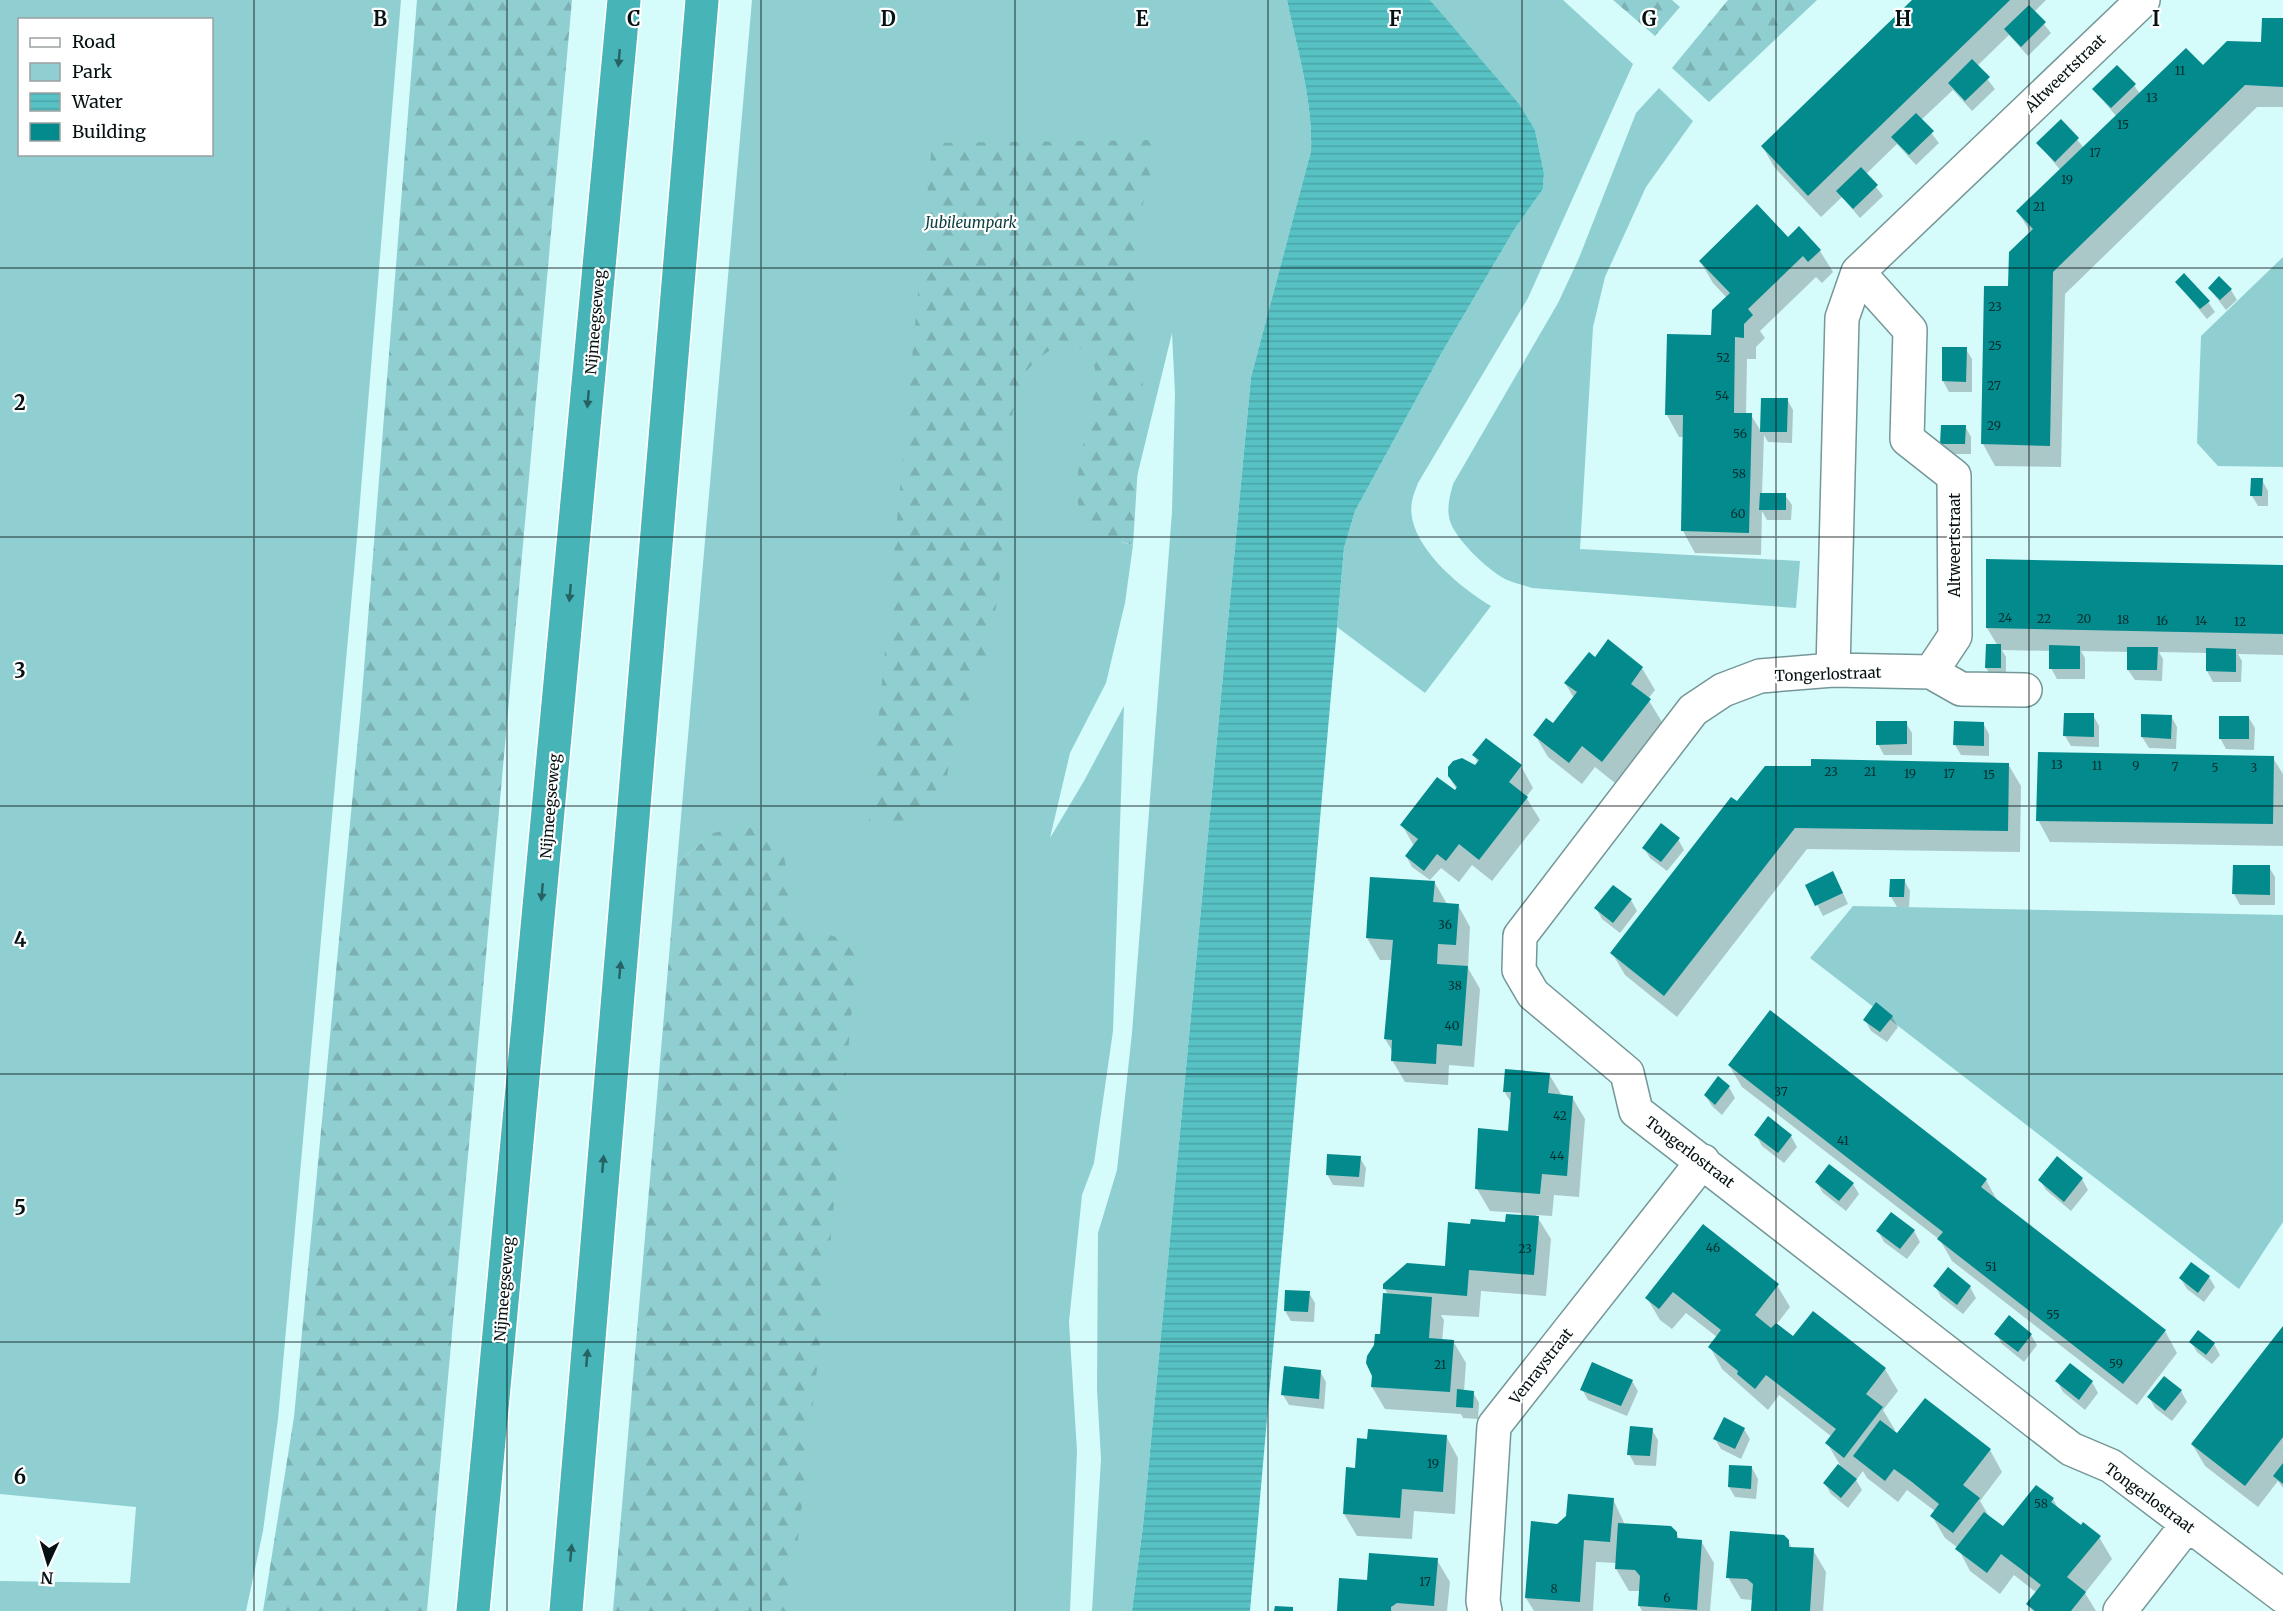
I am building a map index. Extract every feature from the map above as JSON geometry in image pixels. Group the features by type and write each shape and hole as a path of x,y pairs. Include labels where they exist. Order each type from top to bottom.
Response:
{"highway":[{"name":"Nijmeegseweg","path":"474,1611 624,0"},
{"path":"566,1611 702,0"}],"street":[{"name":"Altweertstraat","path":"1833,670 1842,318 1858,272 2143,0"},
{"name":"Altweertstraat","path":"1858,272 1910,330 1907,439 1954,476 1954,636 1931,672"},
{"name":"Tongerlostraat","path":"2025,690 1961,689 1931,672 1833,670 1760,676 1723,690 1693,710 1520,936 1519,970 1533,994 1627,1073 1636,1111 2071,1449 2111,1466 2283,1596"},
{"name":"Venraystraat","path":"1485,1611 1483,1601 1494,1426 1703,1161"},
{"path":"2120,1611 2187,1525"}],"green space":[{"path":"0,0 401,0 357,538 278,1419 263,1531 246,1611 0,1611 0,1581 130,1583 136,1507 0,1494"},
{"path":"417,0 572,0 427,1611 263,1611 294,1417 361,707"},
{"name":"Jubileumpark","path":"752,0 1287,0 1307,94 1311,151 1251,377 1143,1526 1132,1611 1092,1611 1101,1459 1097,1389 1098,1233 1117,1170 1132,1033 1172,512 1175,393 1172,333 1121,542 1133,545 1125,603 1106,683 1070,753 1050,838 1124,706 1113,1031 1094,1163 1082,1195 1069,1322 1077,1451 1070,1611 652,1611 706,839 677,863"},
{"path":"1430,0 1563,0 1633,64 1528,298 1418,483 1414,494 1412,517 1425,547 1450,576 1491,606 1425,693 1337,627 1344,548 1355,511 1441,354 1514,230 1543,189 1544,173 1535,130"},
{"path":"1613,0 1672,0 1680,7 1655,36"},
{"path":"1728,0 1817,0 1709,102 1672,68"},
{"path":"1659,88 1693,121 1646,187 1605,277 1593,327 1580,549 1800,561 1796,608 1532,588 1505,579 1490,568 1464,543 1449,517 1453,484 1558,303 1579,258 1636,113"},
{"path":"1159,140 1142,208 1136,283 1143,385 1133,545 1096,531 1090,527 1081,514 1077,496 1078,476 1095,388 1095,370 1087,352 1075,346 1061,346 1046,353 1028,370 1020,383 1016,396 1010,437 995,617 984,668 967,705 952,747 941,797 935,808 918,821 896,825 869,821 932,143"},
{"path":"2283,257 2283,467 2218,466 2197,443 2201,336"},
{"path":"741,827 766,830 777,837 785,859 792,899 796,911 803,920 822,932 858,944 827,1279 790,1611 613,1611 677,863 713,833"},
{"path":"1853,906 2283,915 2283,1222 2239,1289 1810,958"}],"water":[{"path":"1287,0 1430,0 1519,104 1535,130 1544,173 1543,189 1514,230 1441,354 1355,511 1344,548 1250,1611 1132,1611 1143,1526 1251,377 1311,151 1307,94"}],"building":[{"path":"1912,0 2010,0 1808,196 1761,146"},
{"path":"2029,5 2046,22 2021,47 2004,29"},
{"path":"2262,18 2283,18 2283,87 2245,85 2053,272 2050,446 1981,444 1984,286 2008,286 2009,252 2033,229 2016,211 2186,48 2203,65 2227,41 2261,42"},
{"path":"1972,59 1990,77 1965,101 1948,83"},
{"path":"2117,65 2136,84 2111,108 2092,89"},
{"path":"1916,113 1934,131 1909,155 1891,137"},
{"path":"2061,119 2079,138 2055,162 2036,143"},
{"path":"1861,167 1878,185 1853,209 1836,191"},
{"path":"1757,204 1788,237 1799,226 1821,250 1808,262 1803,256 1748,309 1753,315 1744,324 1744,338 1735,337 1734,413 1752,413 1749,533 1681,531 1683,415 1665,415 1667,334 1711,335 1712,310 1730,293 1699,261"},
{"path":"2184,273 2210,301 2200,309 2175,282"},
{"path":"2219,276 2232,289 2220,300 2208,288"},
{"path":"1942,347 1967,347 1966,382 1942,381"},
{"path":"1761,398 1788,398 1787,432 1760,432"},
{"path":"1941,425 1966,425 1965,444 1940,444"},
{"path":"2251,478 2263,478 2262,496 2250,496"},
{"path":"1760,493 1786,493 1786,510 1759,510"},
{"path":"1986,559 2283,565 2283,634 1986,628"},
{"path":"1608,639 1643,667 1631,684 1651,699 1602,762 1582,746 1569,763 1533,735 1546,718 1553,723 1577,692 1564,683 1589,652 1595,657"},
{"path":"1986,644 2001,644 2001,668 1985,668"},
{"path":"2049,645 2080,646 2080,669 2049,669"},
{"path":"2127,647 2158,647 2157,670 2127,670"},
{"path":"2206,648 2236,649 2236,672 2206,671"},
{"path":"2064,713 2094,713 2094,737 2063,736"},
{"path":"2141,714 2172,715 2171,739 2141,737"},
{"path":"2219,716 2249,716 2249,739 2219,739"},
{"path":"1876,721 1907,721 1907,744 1876,745"},
{"path":"1954,721 1984,722 1984,746 1953,745"},
{"path":"1486,738 1522,765 1509,782 1528,797 1479,860 1459,844 1446,861 1437,854 1424,871 1405,856 1418,839 1400,825 1437,777 1455,790 1457,787 1448,776 1448,767 1453,761 1462,758 1475,765 1479,760 1472,755"},
{"path":"2038,752 2274,756 2273,824 2036,821"},
{"path":"1811,759 2009,763 2008,831 1795,828 1664,996 1610,953 1731,797 1737,801 1765,766 1811,766"},
{"path":"1661,823 1680,838 1661,862 1642,848"},
{"path":"2233,865 2270,865 2270,895 2232,894"},
{"path":"1833,871 1843,893 1815,906 1805,885"},
{"path":"1370,877 1435,881 1433,902 1459,904 1456,945 1438,944 1437,964 1468,966 1462,1046 1437,1044 1436,1064 1391,1061 1392,1040 1384,1039 1393,940 1366,938"},
{"path":"1890,879 1905,879 1904,897 1889,897"},
{"path":"1613,885 1632,899 1613,923 1594,908"},
{"path":"1876,1002 1893,1016 1880,1032 1863,1020"},
{"path":"1770,1010 1987,1179 1981,1187 2166,1330 2123,1384 1937,1239 1943,1232 1728,1065"},
{"path":"1505,1069 1550,1073 1548,1093 1573,1096 1567,1176 1542,1174 1540,1194 1475,1189 1478,1128 1508,1131 1511,1092 1503,1092"},
{"path":"1718,1076 1730,1086 1715,1105 1704,1095"},
{"path":"1768,1116 1792,1135 1778,1153 1754,1135"},
{"path":"1327,1154 1361,1156 1359,1177 1326,1175"},
{"path":"2057,1156 2083,1178 2064,1202 2038,1180"},
{"path":"1829,1164 1854,1183 1839,1201 1815,1182"},
{"path":"1891,1212 1915,1230 1900,1249 1876,1231"},
{"path":"1506,1214 1539,1216 1534,1275 1469,1270 1467,1296 1383,1289 1383,1284 1407,1263 1445,1266 1448,1222 1470,1224 1471,1219 1505,1222"},
{"path":"1703,1224 1779,1284 1755,1315 1771,1328 1776,1323 1793,1336 1813,1311 1886,1368 1866,1394 1883,1407 1844,1458 1825,1443 1836,1429 1766,1375 1755,1389 1737,1374 1738,1371 1708,1347 1721,1330 1673,1292 1659,1309 1645,1298"},
{"path":"2191,1262 2210,1276 2198,1293 2179,1278"},
{"path":"1948,1267 1971,1286 1957,1305 1933,1286"},
{"path":"1285,1290 1310,1291 1308,1312 1284,1311"},
{"path":"1383,1293 1432,1297 1429,1338 1454,1340 1450,1392 1371,1387 1372,1376 1366,1363 1367,1356 1374,1345 1375,1334 1380,1334"},
{"path":"2009,1315 2032,1334 2018,1352 1994,1334"},
{"path":"2283,1326 2283,1437 2245,1486 2191,1444"},
{"path":"2198,1330 2215,1343 2206,1355 2189,1342"},
{"path":"1592,1362 1633,1380 1621,1406 1580,1390"},
{"path":"2070,1363 2093,1381 2079,1400 2055,1381"},
{"path":"1284,1366 1321,1370 1319,1399 1281,1395"},
{"path":"2164,1376 2182,1390 2165,1411 2147,1397"},
{"path":"1457,1389 1474,1391 1473,1408 1456,1407"},
{"path":"1925,1398 1991,1449 1963,1485 1980,1498 1953,1533 1930,1516 1939,1504 1912,1482 1894,1469 1885,1481 1853,1456 1880,1420 1897,1433"},
{"path":"1724,1417 1745,1428 1735,1449 1713,1439"},
{"path":"1630,1426 1653,1428 1650,1456 1627,1455"},
{"path":"1368,1429 1447,1435 1443,1492 1402,1489 1400,1518 1343,1514 1346,1467 1355,1468 1357,1438 1367,1439"},
{"path":"2283,1463 2283,1484 2273,1476"},
{"path":"1838,1464 1857,1479 1841,1498 1823,1483"},
{"path":"1729,1465 1752,1466 1751,1489 1728,1487"},
{"path":"2036,1485 2054,1498 2051,1502 2081,1525 2083,1522 2101,1536 2067,1577 2086,1592 2071,1611 2035,1611 2026,1604 2041,1585 2001,1554 1987,1573 1955,1549 1984,1512 2003,1526"},
{"path":"1568,1494 1614,1498 1610,1542 1584,1540 1580,1602 1525,1598 1531,1521 1557,1524 1566,1516"},
{"path":"1618,1523 1671,1526 1677,1532 1677,1538 1702,1540 1697,1610 1638,1606 1640,1576 1635,1570 1615,1569"},
{"path":"1730,1531 1784,1535 1789,1540 1789,1547 1814,1548 1810,1611 1751,1611 1753,1584 1747,1579 1726,1578"},
{"path":"1369,1553 1438,1558 1434,1606 1397,1603 1391,1607 1391,1611 1337,1611 1339,1578 1367,1580"},
{"path":"1275,1606 1293,1607 1293,1611 1274,1611"}]}
